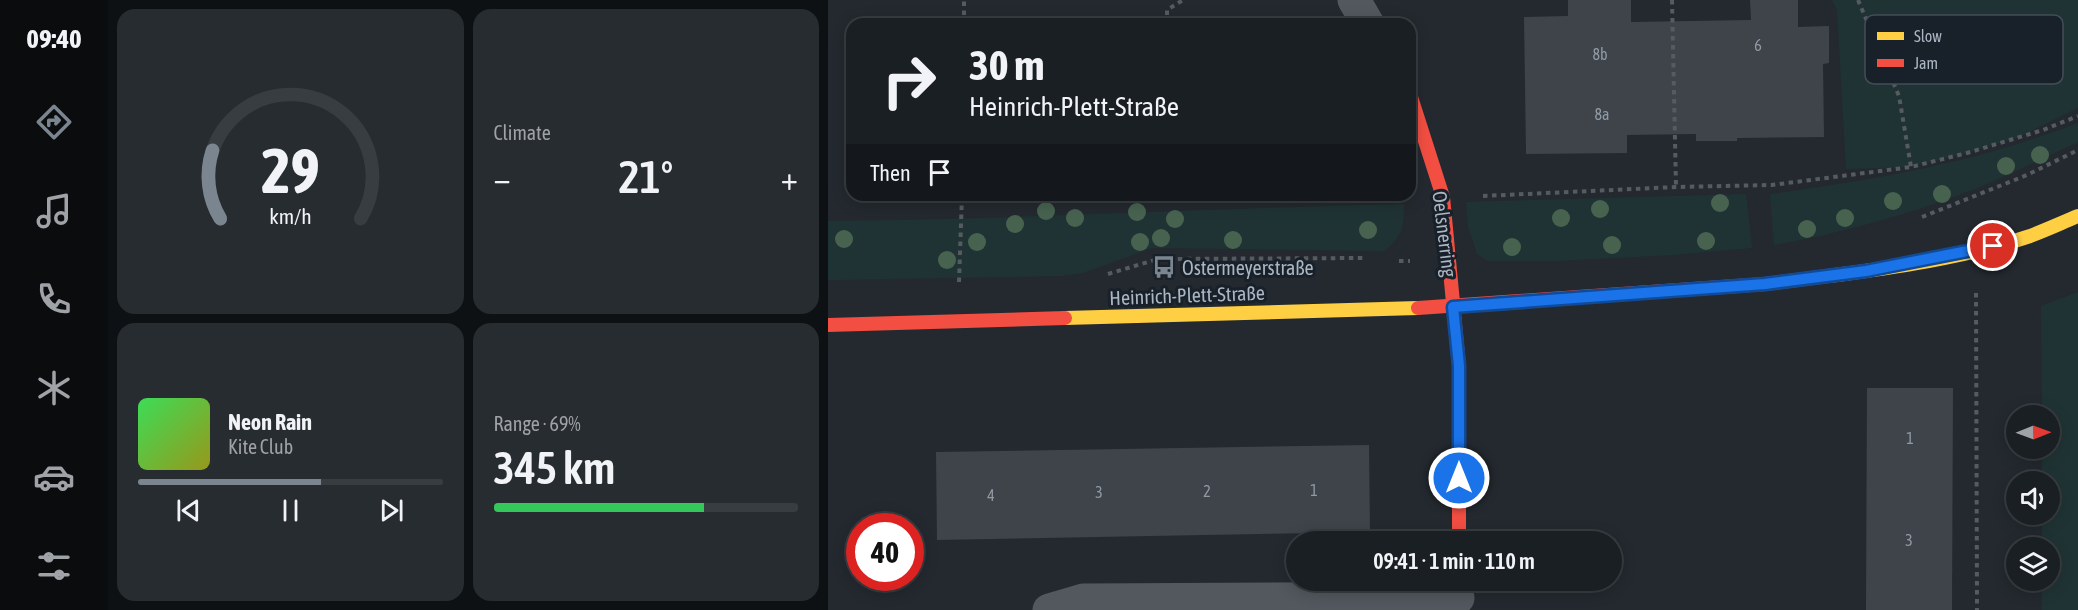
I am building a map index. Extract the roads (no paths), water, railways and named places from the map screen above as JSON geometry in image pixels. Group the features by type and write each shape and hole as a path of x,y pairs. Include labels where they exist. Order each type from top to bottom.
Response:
{"street":[{"path":"1354,0 1364,18"},
{"name":"Oelsnerring","path":"1416,113 1443,197 1453,307"},
{"name":"Heinrich-Plett-Straße","path":"828,325 1453,307 1765,284 1866,271 1976,251 2027,237 2078,216"},
{"path":"1453,307 1459,366 1459,531"},
{"path":"1049,610 1083,600 1153,604 1458,596"}],"place":[{"name":"Ostermeyerstraße","path":"1164,267"}]}
